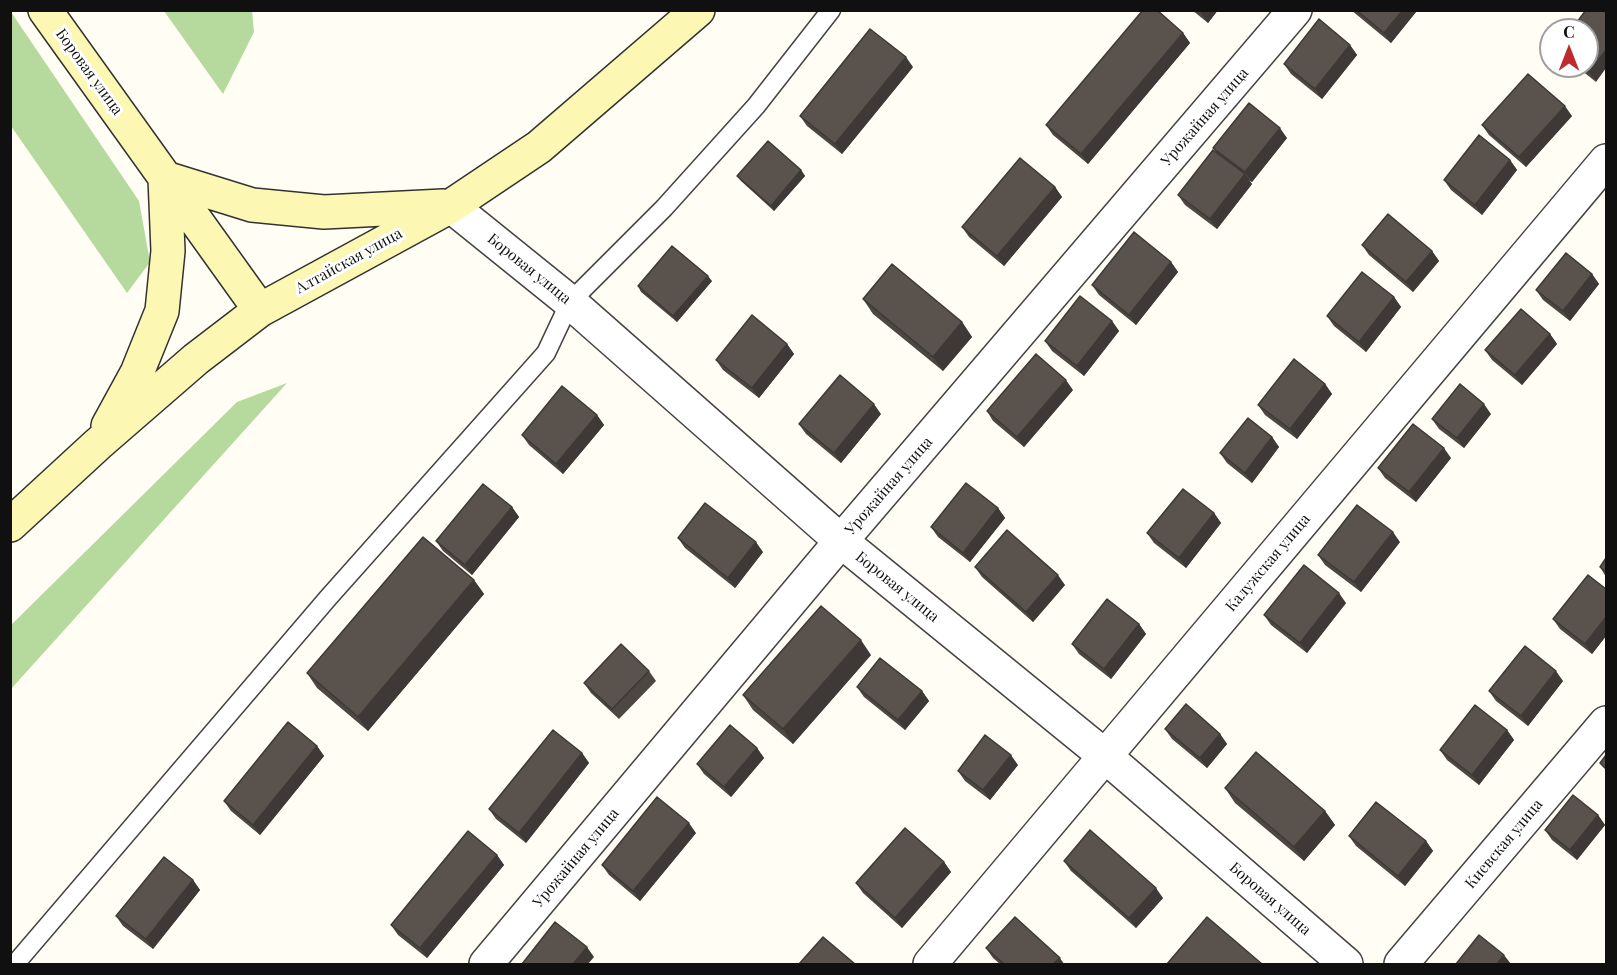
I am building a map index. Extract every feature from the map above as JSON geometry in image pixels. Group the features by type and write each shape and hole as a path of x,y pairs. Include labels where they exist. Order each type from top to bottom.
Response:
{"street":[{"name":"Боровая улица","path":"45,10 260,310"},
{"name":"Алтайская улица","path":"10,525 98,444 196,359 260,310 451,206 539,147 698,10"},
{"name":"Урожайная улица","path":"486,964 841,541 1295,10"},
{"name":"Калужская улица","path":"930,964 1606,161"},
{"path":"98,444 137,373 162,311 168,251 165,178 252,205 324,212 451,206"},
{"name":"Боровая улица","path":"451,206 570,302 841,541 1105,756 1346,964"},
{"name":"Киевская улица","path":"1401,964 1606,723"}],"lane":[{"path":"15,964 328,598 546,352 570,302 664,208 756,106 831,10"}],"green space":[{"path":"164,11 252,11 254,32 223,94"},
{"path":"11,12 139,201 150,262 127,293 11,126"},
{"path":"287,383 11,689 11,625 237,402"}],"building":[{"path":"1143,10 1157,10 1183,33 1081,154 1046,125"},
{"path":"1356,10 1403,10 1384,33"},
{"path":"1586,10 1603,10 1606,13 1606,50 1599,59 1599,18 1580,18"},
{"path":"1319,19 1350,45 1315,89 1284,64"},
{"path":"870,29 906,57 835,144 800,116"},
{"path":"1528,74 1565,106 1519,157 1482,125"},
{"path":"1249,103 1280,128 1245,172 1213,148"},
{"path":"1479,135 1510,160 1475,205 1444,180"},
{"path":"768,141 801,170 771,206 737,176"},
{"path":"1213,150 1245,174 1210,219 1178,195"},
{"path":"1020,158 1055,187 997,256 962,227"},
{"path":"1388,214 1432,251 1406,282 1362,245"},
{"path":"1134,232 1171,262 1129,315 1092,285"},
{"path":"672,246 708,276 673,316 638,286"},
{"path":"1566,253 1592,274 1563,311 1536,290"},
{"path":"892,264 962,322 933,357 863,299"},
{"path":"1362,272 1394,297 1359,342 1327,316"},
{"path":"1080,296 1112,321 1077,366 1045,341"},
{"path":"1521,309 1550,334 1515,375 1485,350"},
{"path":"752,315 787,344 752,388 716,360"},
{"path":"1036,354 1066,380 1017,437 987,411"},
{"path":"1294,359 1325,384 1290,429 1258,405"},
{"path":"840,375 874,404 834,453 799,424"},
{"path":"1460,384 1484,404 1457,438 1432,419"},
{"path":"562,386 597,415 556,464 522,435"},
{"path":"1248,418 1272,437 1245,473 1220,453"},
{"path":"1413,424 1444,448 1409,492 1378,468"},
{"path":"966,483 998,508 963,553 931,527"},
{"path":"483,484 512,507 465,565 436,541"},
{"path":"1183,489 1214,513 1179,558 1147,533"},
{"path":"705,503 756,542 728,578 678,538"},
{"path":"1357,505 1393,532 1354,582 1318,555"},
{"path":"1007,530 1058,575 1026,612 975,567"},
{"path":"423,537 474,580 358,717 307,673"},
{"path":"1606,558 1606,572 1600,567"},
{"path":"1304,565 1339,593 1300,643 1264,615"},
{"path":"1588,575 1606,589 1606,617 1585,644 1553,619"},
{"path":"1107,599 1139,624 1104,669 1072,644"},
{"path":"821,606 861,640 783,729 743,695"},
{"path":"621,644 649,671 612,709 584,683"},
{"path":"1525,646 1556,671 1521,716 1489,691"},
{"path":"880,658 922,691 898,720 857,687"},
{"path":"1186,704 1220,734 1200,758 1165,729"},
{"path":"1475,705 1507,730 1472,775 1440,750"},
{"path":"288,722 317,746 253,825 224,801"},
{"path":"730,725 757,748 724,787 697,764"},
{"path":"553,730 582,753 519,833 489,809"},
{"path":"985,735 1011,755 983,790 958,771"},
{"path":"1256,752 1325,811 1294,847 1225,788"},
{"path":"1606,755 1606,769 1600,763"},
{"path":"1573,795 1598,815 1570,850 1545,830"},
{"path":"657,797 689,823 633,891 602,865"},
{"path":"1376,802 1426,841 1398,876 1349,836"},
{"path":"905,828 944,862 895,918 856,883"},
{"path":"1090,830 1156,888 1129,918 1064,861"},
{"path":"468,831 497,855 420,948 391,925"},
{"path":"164,857 193,880 146,939 116,916"},
{"path":"1015,917 1060,958 1053,964 1004,964 986,948"},
{"path":"1207,917 1262,964 1167,964"},
{"path":"555,922 587,947 573,964 522,964"},
{"path":"1479,935 1504,955 1497,964 1456,964"},
{"path":"823,937 855,964 799,964"}]}
